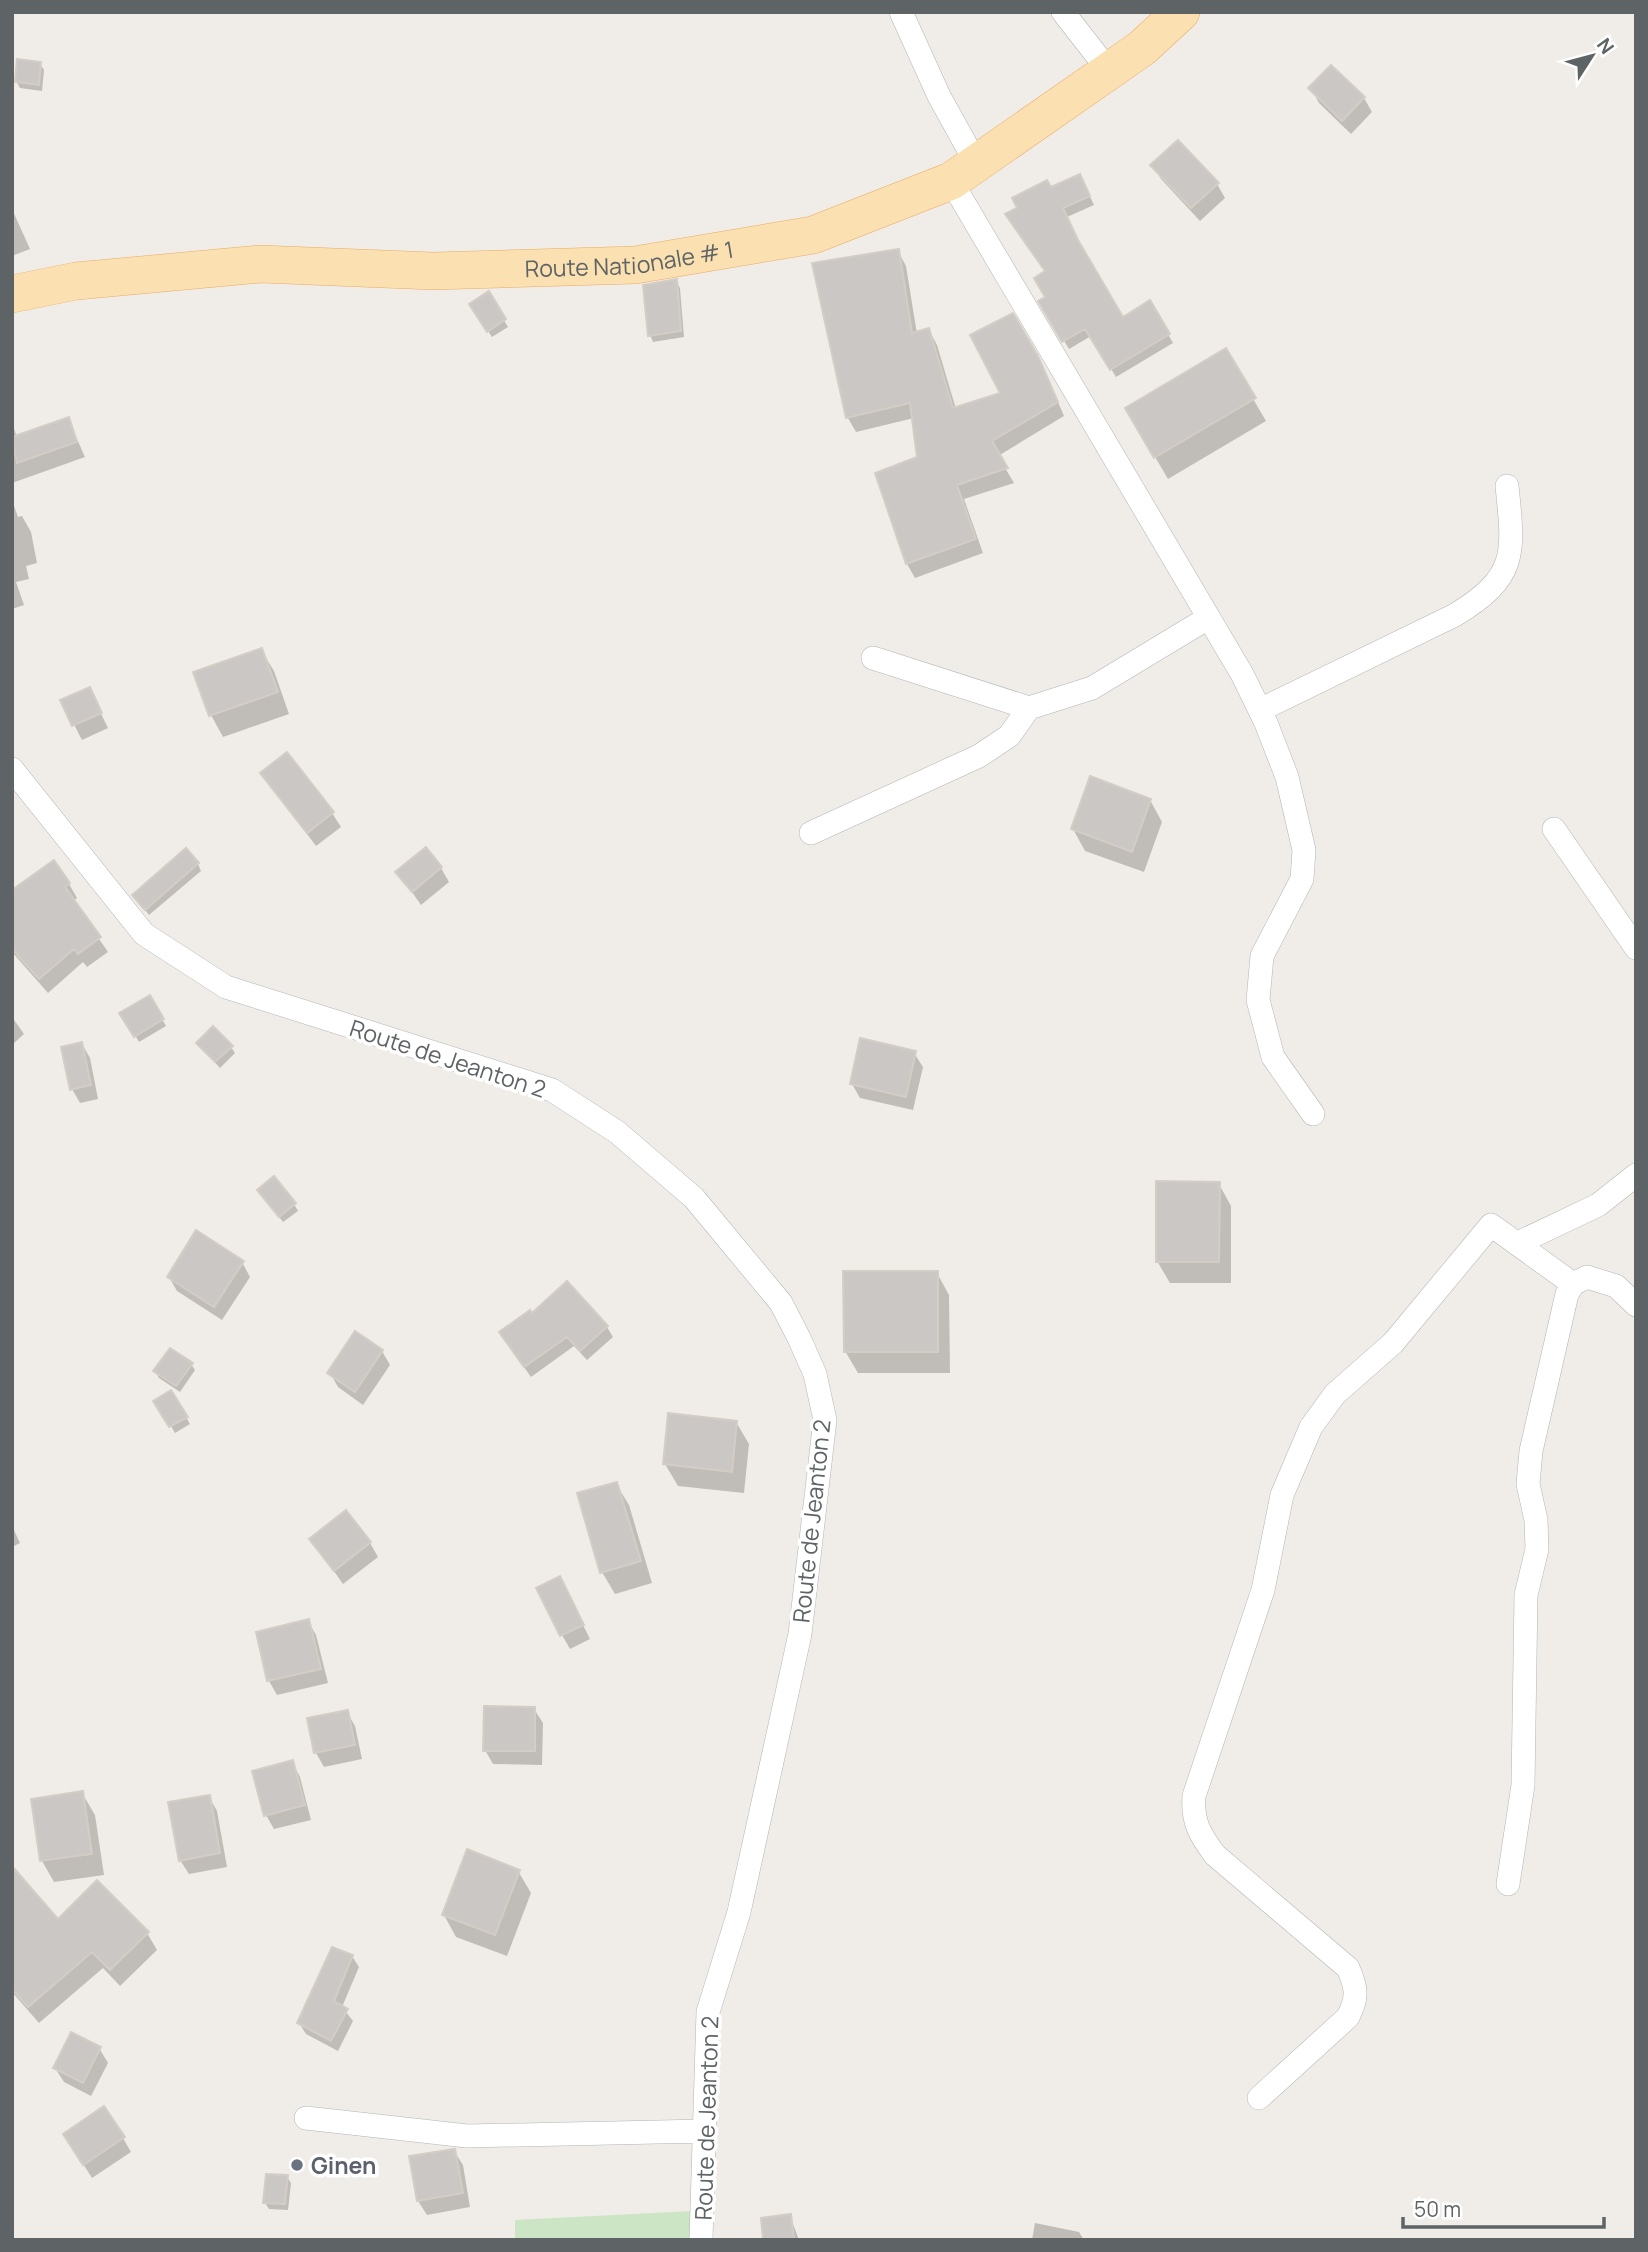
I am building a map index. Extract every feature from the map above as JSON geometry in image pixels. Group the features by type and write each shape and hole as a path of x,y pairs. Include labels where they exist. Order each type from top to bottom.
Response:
{"main road":[{"name":"Route Nationale # 1","path":"12,294 76,281 260,264 433,271 635,264 813,235 964,172 1142,48 1181,12"}],"street":[{"path":"901,12 939,96 964,172 1260,710 1287,777 1304,850 1301,878 1262,956 1258,1000 1273,1057 1313,1114"},
{"path":"1063,12 1109,71"},
{"path":"1260,710 1455,615 1485,597 1502,575 1513,542 1507,486"},
{"path":"873,657 1029,708 1092,688 1208,618"},
{"path":"811,833 979,756 1010,736 1029,708"},
{"name":"Route de Jeanton 2","path":"12,769 144,934 226,987 552,1090 617,1132 694,1198 781,1303 816,1374 825,1420 800,1634 739,1912 708,2012 701,2240"},
{"path":"1554,829 1636,948"},
{"path":"1517,1243 1598,1205 1636,1175"},
{"path":"1259,2098 1348,2017 1356,2001 1356,1987 1348,1968 1215,1855 1199,1834 1193,1817 1194,1796 1263,1590 1282,1495 1311,1427 1335,1394 1393,1343 1491,1225 1573,1284"},
{"path":"1508,1884 1523,1785 1526,1595 1537,1549 1536,1520 1528,1484 1531,1451 1557,1327 1566,1294 1573,1284 1587,1277 1598,1278 1616,1286 1636,1305"},
{"path":"306,2118 467,2136 704,2131"}],"green space":[{"path":"693,2211 693,2240 515,2240 515,2220"}],"building":[{"path":"17,59 41,62 39,85 15,82"},
{"path":"1331,65 1365,97 1342,121 1308,88"},
{"path":"1178,140 1219,183 1191,208 1150,165"},
{"path":"1080,174 1090,196 1063,208 1078,240 1123,317 1150,300 1170,334 1110,370 1085,329 1062,342 1038,301 1045,297 1034,278 1045,271 1005,214 1017,208 1012,198 1047,180 1051,187"},
{"path":"899,249 912,333 929,328 953,408 1000,393 970,335 1013,313 1038,356 1058,402 992,441 1008,468 957,485 976,539 906,564 875,473 917,457 910,403 846,418 812,263"},
{"path":"677,279 681,331 648,336 643,285"},
{"path":"489,291 506,319 487,332 469,304"},
{"path":"1226,348 1256,398 1154,458 1125,408"},
{"path":"69,417 77,442 17,463 12,437"},
{"path":"262,648 278,692 209,716 193,672"},
{"path":"90,687 102,713 72,726 60,700"},
{"path":"287,752 334,812 307,833 260,773"},
{"path":"1090,776 1151,799 1132,852 1071,829"},
{"path":"426,847 442,867 412,892 395,872"},
{"path":"186,848 199,863 145,910 132,895"},
{"path":"54,860 70,883 65,887 101,937 78,954 74,949 39,979 12,949 12,890"},
{"path":"150,995 164,1019 134,1037 119,1013"},
{"path":"213,1026 233,1046 215,1062 196,1043"},
{"path":"860,1038 916,1051 906,1097 850,1084"},
{"path":"82,1042 91,1085 70,1090 61,1047"},
{"path":"274,1176 296,1203 279,1217 257,1190"},
{"path":"1156,1181 1220,1182 1219,1262 1156,1262"},
{"path":"196,1230 244,1261 214,1307 167,1277"},
{"path":"843,1271 938,1271 938,1352 844,1352"},
{"path":"567,1281 608,1326 580,1351 567,1337 524,1367 499,1332 530,1310 532,1313"},
{"path":"355,1331 383,1350 355,1392 327,1373"},
{"path":"170,1348 193,1363 176,1386 153,1371"},
{"path":"171,1390 188,1417 169,1427 153,1401"},
{"path":"668,1413 737,1421 732,1472 663,1464"},
{"path":"617,1482 641,1561 600,1573 577,1493"},
{"path":"346,1510 371,1542 334,1571 309,1539"},
{"path":"560,1576 584,1625 560,1636 536,1588"},
{"path":"309,1619 321,1669 267,1681 256,1632"},
{"path":"484,1706 535,1707 535,1751 483,1751"},
{"path":"348,1710 355,1745 314,1753 307,1718"},
{"path":"293,1760 305,1805 264,1816 252,1771"},
{"path":"83,1791 92,1854 40,1861 31,1799"},
{"path":"210,1795 220,1853 179,1861 168,1802"},
{"path":"467,1849 520,1870 495,1935 442,1915"},
{"path":"12,1866 58,1919 97,1880 149,1932 110,1970 92,1952 28,2007 12,1989"},
{"path":"332,1947 353,1955 334,2001 348,2009 331,2041 297,2023"},
{"path":"71,2032 101,2047 83,2083 53,2068"},
{"path":"104,2106 125,2137 83,2165 63,2134"},
{"path":"455,2149 463,2193 417,2201 409,2156"},
{"path":"266,2174 288,2175 285,2204 263,2203"},
{"path":"791,2214 794,2240 763,2240 761,2218"}],"place":[{"name":"Ginen","path":"297,2165"}]}
